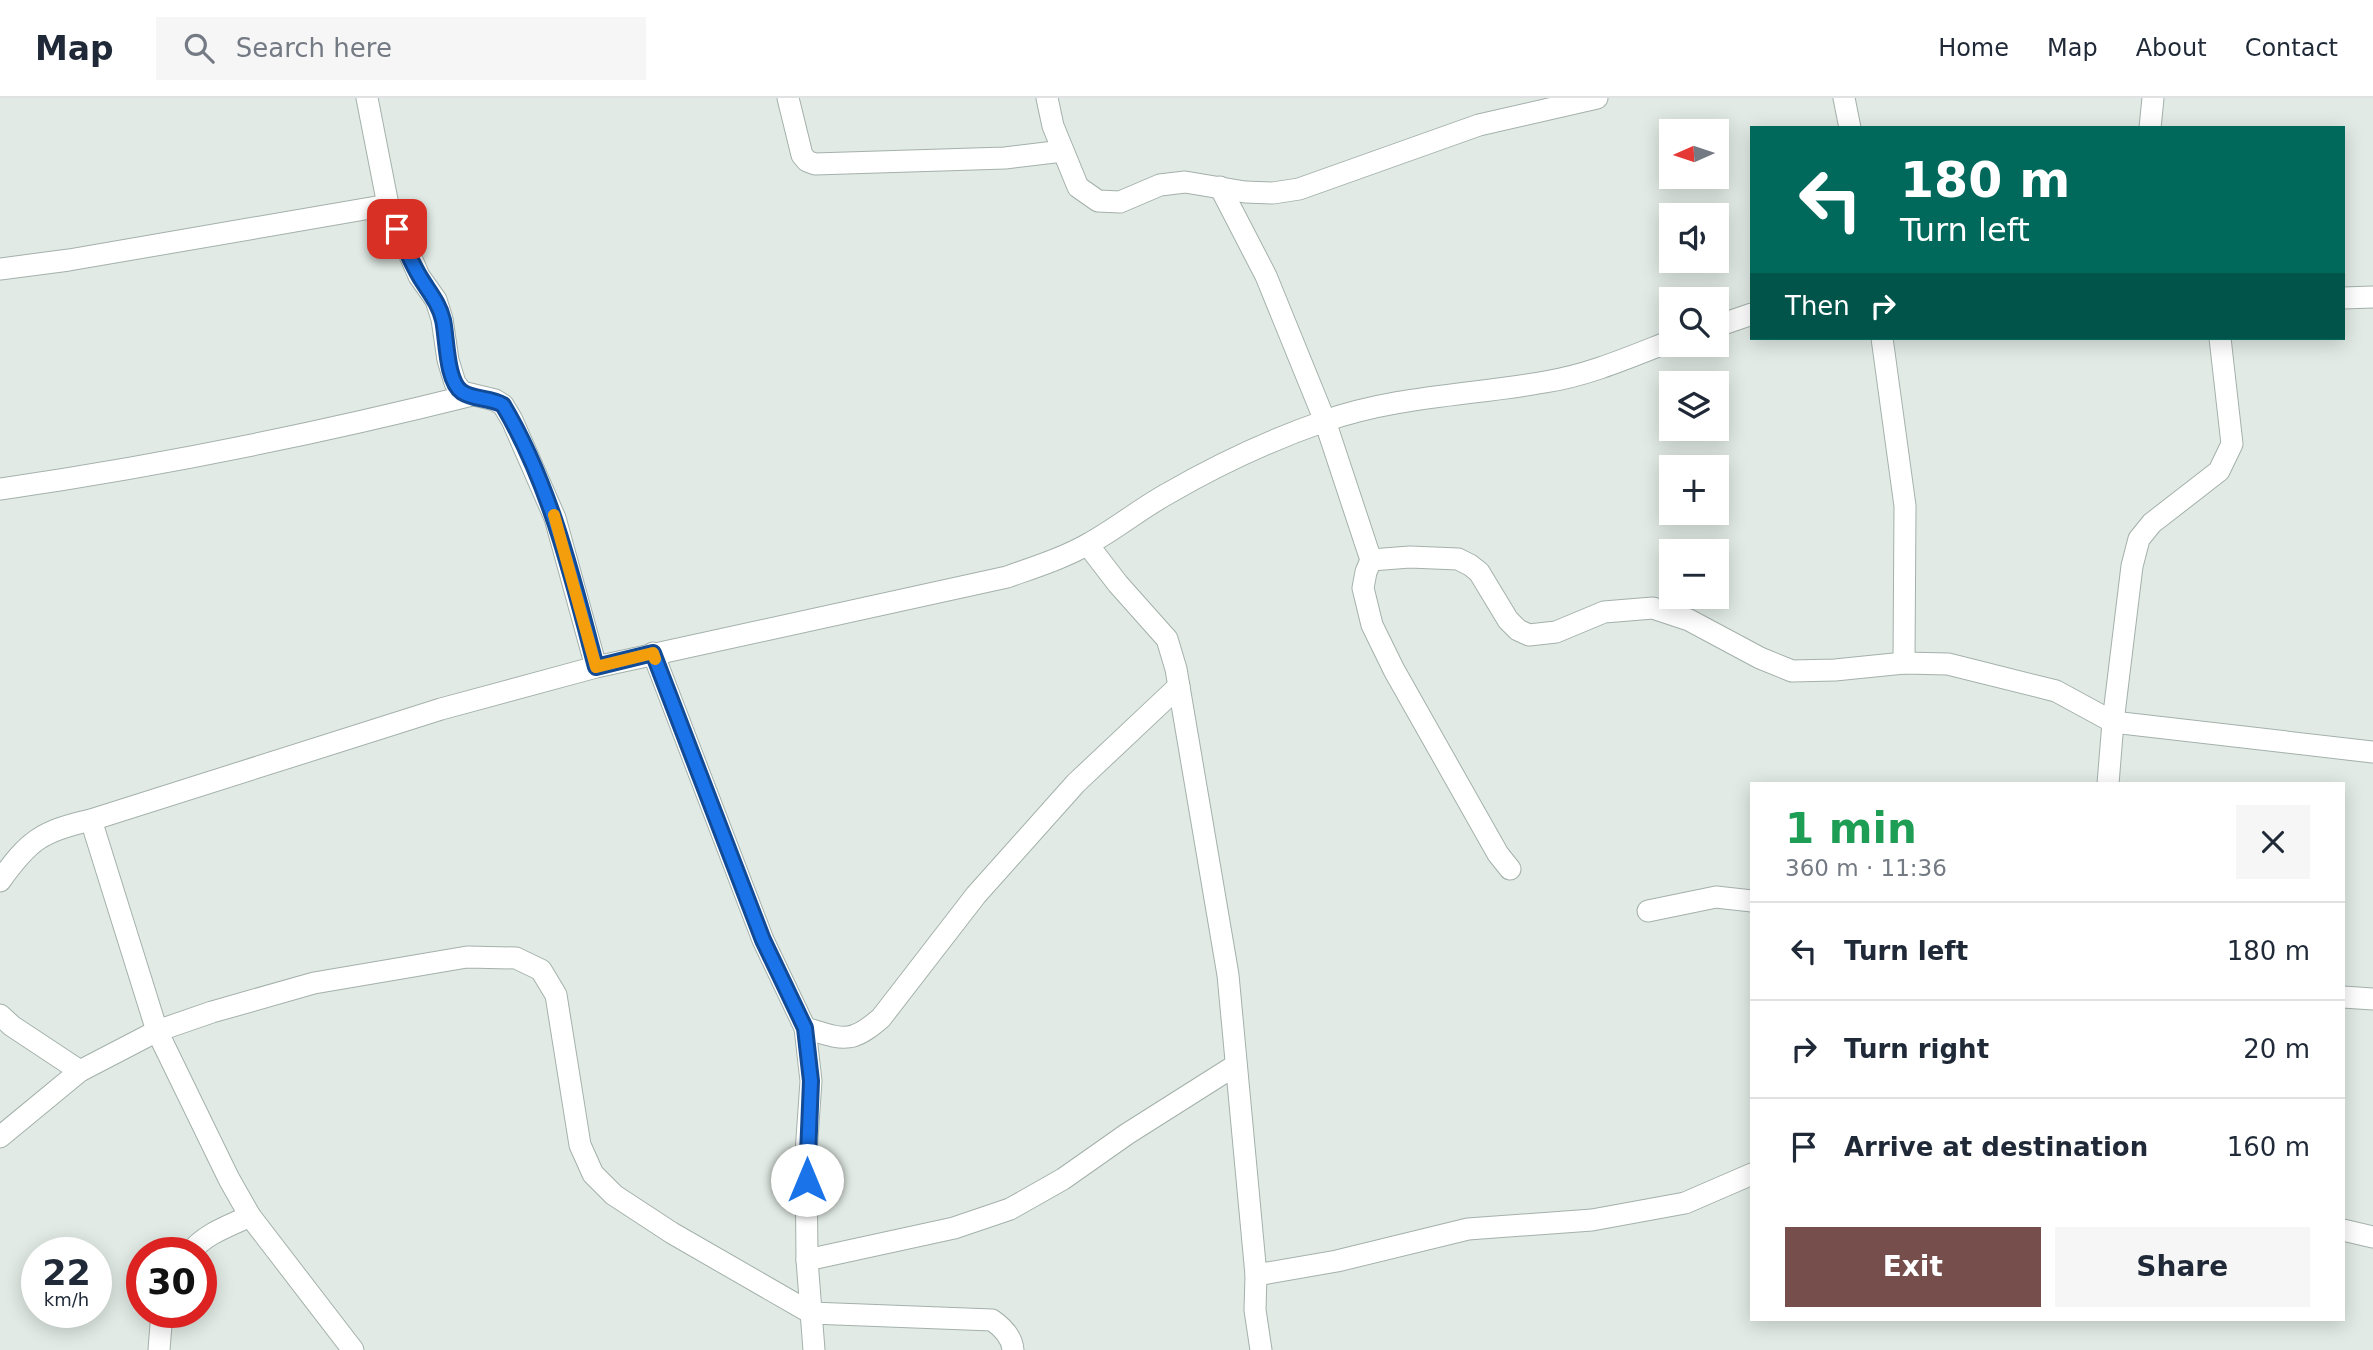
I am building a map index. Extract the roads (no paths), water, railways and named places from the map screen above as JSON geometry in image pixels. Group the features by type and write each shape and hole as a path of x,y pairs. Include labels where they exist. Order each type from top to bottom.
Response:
{"street":[{"path":"368,98 388,205 419,276 436,300 455,383 462,392 495,400 503,405 555,518 596,667"},
{"path":"788,98 802,155 815,164 1005,158 1063,151"},
{"path":"1047,98 1054,126 1078,187 1098,201 1120,202 1160,185 1185,182 1245,192 1273,193 1299,189 1479,125 1597,98"},
{"path":"1844,98 1850,126"},
{"path":"2150,126 2153,98"},
{"path":"1220,187 1266,276 1325,421 1371,560 1363,589 1372,625 1394,670 1498,854 1510,869"},
{"path":"0,269 69,260 388,205"},
{"path":"2345,298 2373,297"},
{"path":"1729,322 1750,315"},
{"path":"1882,340 1905,506 1904,663"},
{"path":"2108,782 2132,566 2140,539 2152,523 2218,471 2232,444 2220,340"},
{"path":"0,881 20,853 60,827 91,820 414,717 596,667 1007,577 1048,564 1088,545 1164,496 1250,450 1325,421 1403,402 1547,382 1608,366 1659,346"},
{"path":"0,489 166,462 311,434 472,395"},
{"path":"1088,545 1167,639 1176,669 1228,975 1256,1275 1255,1310 1261,1350"},
{"path":"1371,560 1458,559 1479,572 1508,620 1518,630 1529,635 1556,632 1604,612 1653,608 1689,620 1749,653 1792,671 1904,663 1948,664 2056,691 2113,722 2373,752"},
{"path":"653,653 763,940 805,1028 811,1081 806,1153 807,1260 814,1350"},
{"path":"805,1028 843,1039 863,1033 881,1018 976,895 1012,854 1076,783 1179,686"},
{"path":"91,820 157,1031 229,1179 250,1216 353,1350"},
{"path":"1648,911 1716,897 1750,901"},
{"path":"0,1137 80,1072 157,1031 314,983 467,957 516,958 541,971 556,995 580,1145 593,1174 614,1195 672,1233 811,1313 992,1320 1004,1329 1013,1350"},
{"path":"2345,997 2373,999"},
{"path":"0,1015 80,1072"},
{"path":"807,1260 954,1228 1010,1209 1063,1179 1126,1134 1236,1065"},
{"path":"1256,1275 1337,1261 1468,1230 1592,1220 1685,1203 1750,1175"},
{"path":"209,1237 250,1216"},
{"path":"2345,1230 2373,1237"},
{"path":"159,1350 161,1328"}]}
